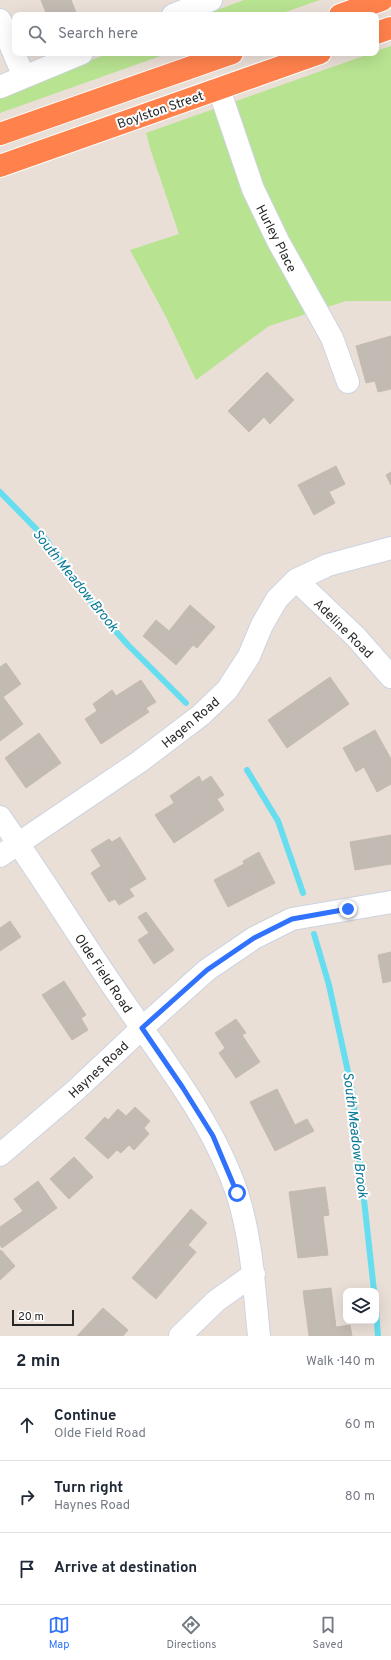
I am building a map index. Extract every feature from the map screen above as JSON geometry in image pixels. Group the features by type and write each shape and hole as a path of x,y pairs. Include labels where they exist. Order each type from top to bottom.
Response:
{"highway":[{"path":"348,12 382,0"},
{"path":"379,32 391,28"},
{"path":"0,134 223,56"},
{"name":"Boylston Street","path":"0,166 312,56"}],"street":[{"path":"181,12 211,0"},
{"path":"0,20 12,48"},
{"path":"15,56 24,77"},
{"path":"0,87 75,56"},
{"name":"Hurley Place","path":"219,89 253,189 278,242 332,338 348,382"},
{"name":"Hagen Road","path":"0,856 139,762 201,715 227,690 249,656 262,626 277,598 296,580 328,565 391,548"},
{"name":"Adeline Road","path":"296,580 356,637 391,677"},
{"name":"Olde Field Road","path":"0,817 107,978 183,1088 213,1136 237,1193 254,1274 259,1336"},
{"name":"Haynes Road","path":"0,1155 76,1090 207,970 254,938 292,919 391,902"},
{"path":"180,1336 216,1301 254,1274"}],"green space":[{"path":"244,0 320,0 286,12 212,12"},
{"path":"391,46 391,301 346,301 269,326 196,380 165,315 130,250 179,234 146,133 364,56 379,56 379,50"},
{"path":"102,56 161,56 0,113 0,98"}],"building":[{"path":"41,0 71,0 76,12 46,12"},
{"path":"391,336 391,389 378,392 375,381 366,383 356,346"},
{"path":"267,372 294,400 270,424 264,417 249,432 228,411"},
{"path":"336,466 345,484 329,492 335,503 314,515 298,485"},
{"path":"391,472 391,485 386,475"},
{"path":"190,605 215,627 197,648 193,645 176,665 143,636 156,620 169,631"},
{"path":"6,663 21,684 3,697 23,724 0,741 0,667"},
{"path":"330,677 349,704 287,748 268,720"},
{"path":"141,680 156,702 146,708 149,712 101,744 85,719 97,711 93,704 112,690 116,696"},
{"path":"375,730 391,759 391,784 377,792 364,767 356,772 343,748"},
{"path":"39,733 61,763 26,788 5,758"},
{"path":"199,776 202,782 211,776 224,795 217,799 224,810 174,843 155,815 174,803 170,796"},
{"path":"391,835 391,864 355,870 350,842"},
{"path":"120,837 146,879 129,889 134,896 119,905 115,899 109,902 91,873 101,866 91,850 109,839 112,842"},
{"path":"259,852 275,883 228,907 214,880 244,864 243,861"},
{"path":"146,912 174,950 154,964 138,940 149,933 138,917"},
{"path":"10,921 21,937 0,951 0,928"},
{"path":"391,952 391,981 383,983 378,955"},
{"path":"64,981 86,1015 81,1018 88,1030 72,1040 42,995"},
{"path":"236,1019 246,1033 242,1035 260,1062 236,1078 219,1053 225,1048 215,1033"},
{"path":"277,1089 295,1125 307,1119 314,1131 275,1151 250,1102"},
{"path":"135,1107 150,1121 144,1128 149,1134 134,1150 129,1145 121,1153 117,1150 108,1159 85,1138 105,1117 108,1120 118,1109 126,1116"},
{"path":"74,1157 93,1177 69,1199 50,1179"},
{"path":"38,1181 57,1208 2,1248 0,1245 0,1227 23,1211 14,1199"},
{"path":"325,1187 329,1215 323,1216 328,1255 298,1258 289,1192"},
{"path":"191,1209 207,1223 188,1245 196,1252 156,1299 132,1278"},
{"path":"1,1250 15,1266 0,1280 0,1251"},
{"path":"331,1288 336,1327 350,1325 352,1336 309,1336 303,1291"},
{"path":"103,1308 128,1330 123,1336 77,1336"}],"waterway":[{"name":"South Meadow Brook","path":"0,492 43,536 102,616 128,645 186,703"},
{"name":"South Meadow Brook","path":"247,770 278,821 303,893"},
{"name":"South Meadow Brook","path":"314,934 329,985 352,1090 374,1288"},
{"name":"South Meadow Brook","path":"377,1324 378,1336"}],"route":[{"path":"237,1193 213,1136 183,1088 142,1028 207,970 254,938 292,919 348,909"}]}
